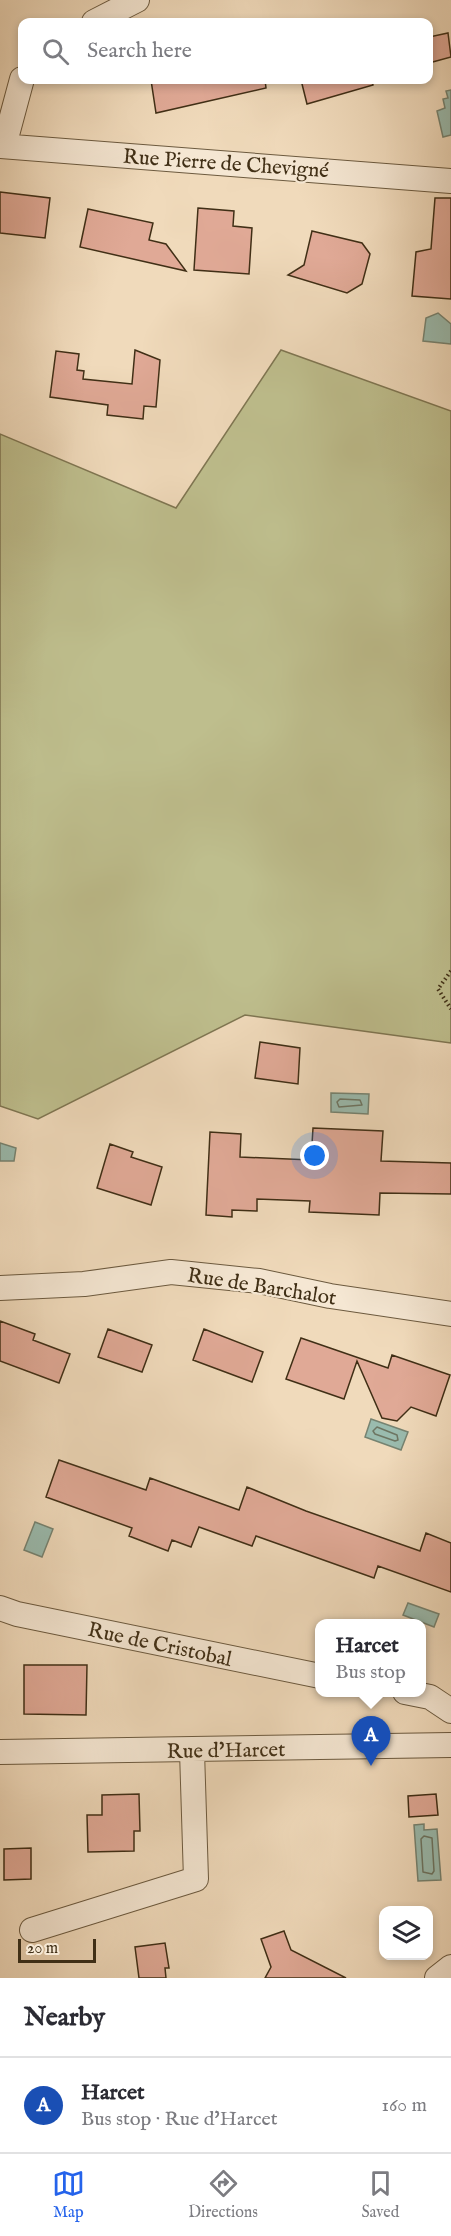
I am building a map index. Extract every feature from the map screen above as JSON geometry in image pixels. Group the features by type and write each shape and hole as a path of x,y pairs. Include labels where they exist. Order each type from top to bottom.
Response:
{"street":[{"path":"102,18 137,0"},
{"path":"2,146 21,84"},
{"name":"Rue Pierre de Chevigné","path":"2,146 451,181"},
{"name":"Rue de Barchalot","path":"0,1288 84,1284 171,1272 259,1281 330,1296 451,1314"},
{"name":"Rue de Cristobal","path":"0,1608 17,1614 315,1675"},
{"path":"426,1696 451,1711"},
{"name":"Rue d'Harcet","path":"0,1752 192,1751 451,1745"},
{"path":"32,1930 196,1879 192,1751"},
{"path":"437,1978 451,1967"}],"path":[{"path":"451,971 438,989 451,1009"}],"green space":[{"path":"281,350 451,411 451,1043 245,1015 38,1119 0,1106 0,434 176,508"}],"water":[{"path":"451,90 451,135 443,137 437,111 445,108 443,99 448,98 446,91"},
{"path":"438,313 451,324 451,344 423,341 426,318"},
{"path":"331,1093 369,1094 368,1114 331,1112"},
{"path":"0,1143 16,1148 14,1161 0,1161"},
{"path":"371,1419 408,1432 401,1450 365,1437"},
{"path":"35,1522 53,1529 42,1557 24,1550"},
{"path":"408,1603 439,1614 434,1627 426,1624 426,1619 413,1619 403,1615"},
{"path":"424,1824 424,1830 437,1829 441,1880 418,1881 414,1825"}],"building":[{"path":"448,33 451,57 433,62 433,36"},
{"path":"152,84 266,84 266,88 156,113"},
{"path":"302,84 373,84 373,85 307,104"},
{"path":"0,192 50,198 45,238 0,233"},
{"path":"435,198 451,198 451,299 412,296 416,252 431,249"},
{"path":"198,208 234,211 233,226 252,228 249,274 194,270"},
{"path":"88,209 153,223 149,240 166,244 186,271 80,247"},
{"path":"312,231 362,243 370,254 362,284 347,293 288,275 304,265"},
{"path":"135,350 160,360 156,407 144,406 143,419 107,415 108,405 50,397 56,351 79,354 77,370 84,371 83,379 132,384"},
{"path":"260,1042 300,1048 298,1084 255,1078"},
{"path":"313,1128 383,1131 381,1161 451,1163 451,1194 380,1193 379,1215 309,1212 310,1201 257,1199 257,1211 232,1210 232,1217 206,1215 210,1132 241,1134 240,1157 311,1160"},
{"path":"110,1144 133,1152 131,1157 162,1167 151,1205 97,1188"},
{"path":"0,1321 35,1334 33,1340 70,1354 59,1383 0,1361"},
{"path":"108,1329 152,1345 142,1372 98,1357"},
{"path":"204,1329 263,1352 252,1382 193,1360"},
{"path":"301,1338 388,1368 392,1355 450,1375 436,1416 411,1407 397,1421 382,1418 357,1361 344,1399 286,1379"},
{"path":"59,1460 146,1490 150,1478 239,1510 247,1487 306,1511 420,1551 426,1533 451,1543 451,1592 378,1566 374,1578 256,1536 252,1546 199,1527 191,1547 172,1540 168,1551 129,1536 132,1528 46,1497"},
{"path":"24,1665 87,1665 86,1715 24,1714"},
{"path":"139,1794 140,1831 134,1831 134,1851 88,1852 87,1815 102,1815 102,1795"},
{"path":"436,1794 438,1815 409,1817 408,1796"},
{"path":"31,1848 31,1879 4,1880 4,1849"},
{"path":"284,1931 291,1950 346,1978 265,1978 271,1967 261,1939"},
{"path":"165,1943 169,1968 165,1968 166,1978 139,1978 135,1947"}],"place":[{"name":"Harcet","path":"371,1766"}]}
